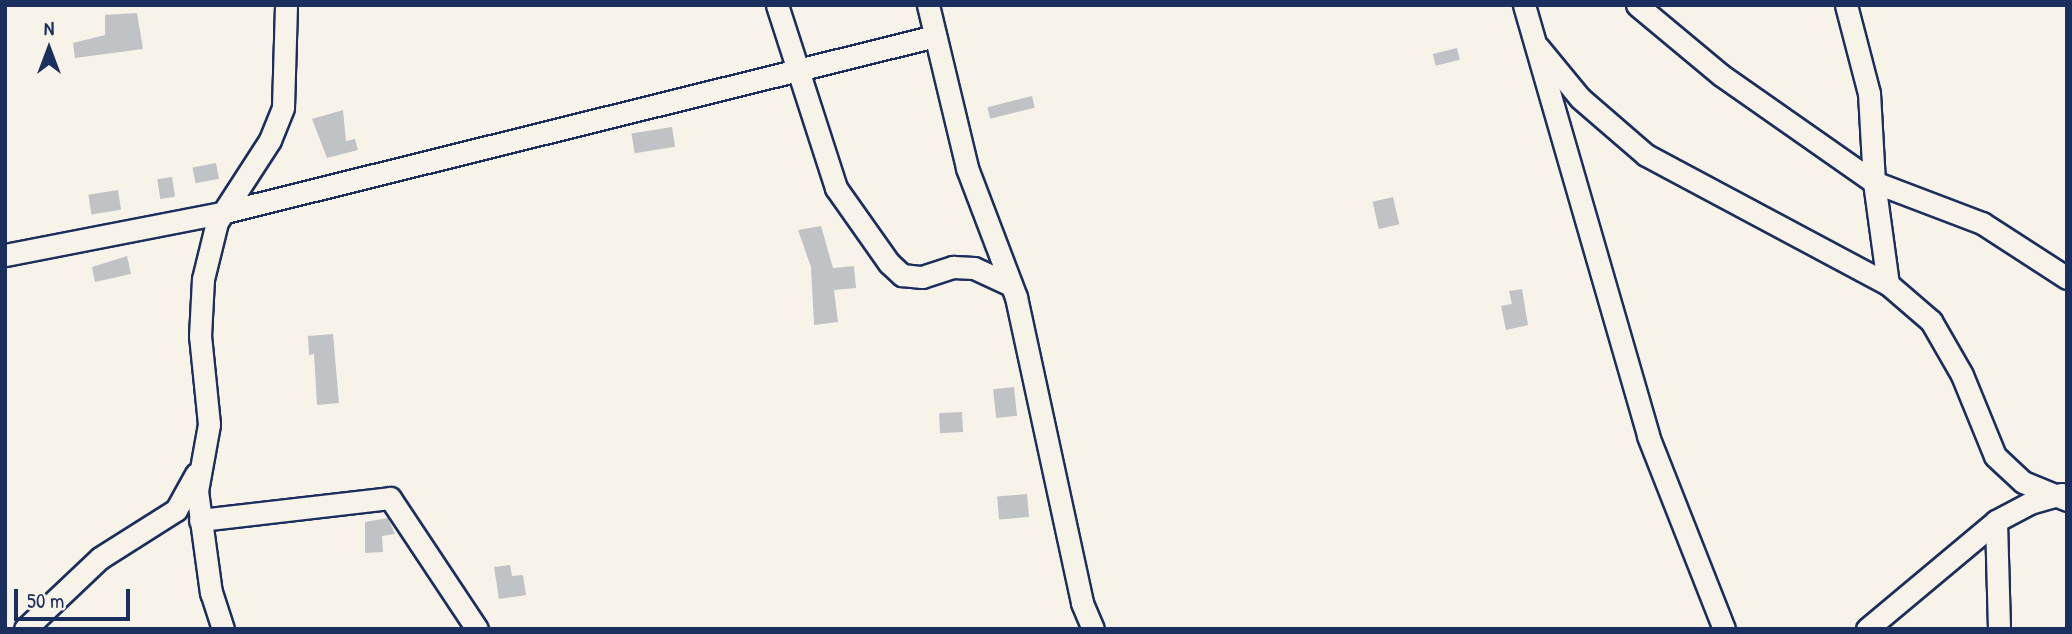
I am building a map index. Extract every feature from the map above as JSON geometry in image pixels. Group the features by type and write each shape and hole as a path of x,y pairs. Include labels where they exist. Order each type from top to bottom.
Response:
{"street":[{"path":"223,629 211,593 200,520 200,466 209,424 200,336 203,279 221,213 270,140 283,107 286,5"},
{"path":"777,5 836,188 889,263 902,275 922,277 953,267 974,268 1011,285"},
{"path":"928,5 967,168 1011,285 1046,420 1047,450 1067,521 1082,603 1093,629"},
{"path":"1524,5 1531,38 1648,436 1724,629"},
{"path":"1637,5 1721,75 1874,182 1982,223 2067,278"},
{"path":"1846,5 1869,93 1874,182 1888,284"},
{"path":"5,255 221,213 800,72 935,36"},
{"path":"1531,38 1580,98 1646,155 1888,284 1931,321 1962,375 1995,456 2023,482 2064,496"},
{"path":"25,629 100,558 176,510 200,466"},
{"path":"1867,629 1996,521 2030,503 2064,496"},
{"path":"200,520 390,498 477,629"},
{"path":"1996,521 1999,629"}],"building":[{"path":"137,13 143,49 75,58 73,43 105,35 105,15"},
{"path":"1457,48 1460,60 1436,66 1433,54"},
{"path":"1032,96 1035,108 990,119 987,107"},
{"path":"343,110 346,141 355,139 358,150 327,158 312,119"},
{"path":"672,127 675,147 635,153 632,133"},
{"path":"216,163 219,179 195,183 192,168"},
{"path":"172,177 175,197 160,199 157,179"},
{"path":"118,190 121,210 91,214 88,195"},
{"path":"1393,197 1399,224 1379,229 1373,202"},
{"path":"821,226 833,268 854,266 856,288 834,290 838,322 814,325 811,267 798,230"},
{"path":"127,256 131,274 95,282 92,267"},
{"path":"1522,289 1528,325 1506,330 1501,306 1512,304 1509,291"},
{"path":"333,334 339,403 317,405 314,354 309,355 308,336"},
{"path":"1014,387 1017,416 996,418 993,389"},
{"path":"962,412 963,432 940,433 939,413"},
{"path":"1027,494 1029,517 999,520 997,497"},
{"path":"388,518 395,534 382,536 383,552 365,553 365,522"},
{"path":"510,565 512,576 523,575 526,595 499,599 494,567"}]}
